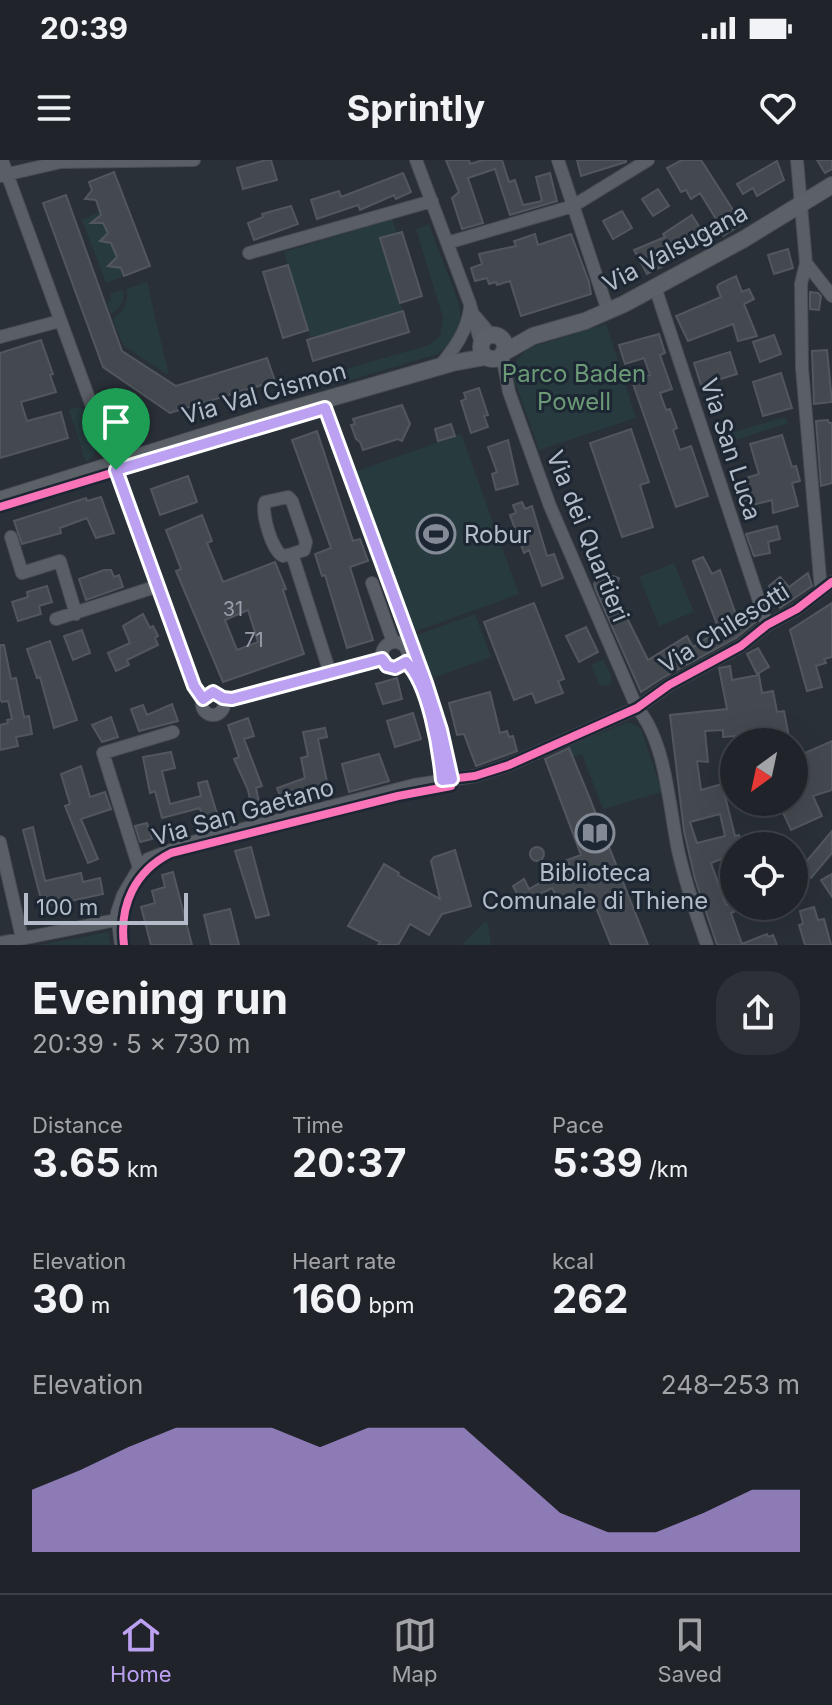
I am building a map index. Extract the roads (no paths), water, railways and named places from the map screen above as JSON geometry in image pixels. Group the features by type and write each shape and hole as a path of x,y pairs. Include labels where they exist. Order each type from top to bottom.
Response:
{"main road":[{"name":"Via Valsugana","path":"492,348 608,311 744,239 832,185"},
{"name":"Via Val Cismon","path":"0,500 492,348"}],"street":[{"path":"2,160 3,175 194,686 203,699 203,709 215,715 223,709 223,698"},
{"path":"3,175 61,162 194,160"},
{"name":"Via dei Quartieri","path":"416,160 472,309 504,378 550,506 637,708 648,721 656,741 679,852 707,945"},
{"path":"558,160 608,311"},
{"path":"447,243 573,206 648,160"},
{"path":"797,160 806,263 801,284 802,368 826,586"},
{"path":"249,253 432,201"},
{"path":"806,263 832,296"},
{"name":"Via San Luca","path":"655,287 767,625"},
{"path":"445,365 460,340 472,309"},
{"path":"0,337 60,321"},
{"path":"288,497 292,501 306,542 304,550 292,554 283,556 275,550 263,510 265,502 288,497"},
{"path":"11,537 22,573 60,561 76,614"},
{"path":"292,554 330,673"},
{"path":"372,583 393,642 405,647 408,655 406,662 395,668 387,666 382,659 383,648 393,642"},
{"path":"56,619 158,586"},
{"name":"Via Chilesotti","path":"637,708 669,685 741,646 826,586"},
{"path":"203,699 213,692 232,699 382,659"},
{"path":"406,662 414,670 428,709 439,748 442,780"},
{"name":"Via San Gaetano","path":"116,920 123,895 148,859 189,843 442,780 475,776 509,765 637,708"},
{"path":"139,868 103,753 173,732"},
{"path":"0,842 22,938"},
{"path":"0,943 116,920 121,945"}],"place":[{"name":"Robur","path":"436,534"},
{"name":"Biblioteca Comunale di Thiene","path":"595,833"}],"park label":[{"name":"Parco Baden Powell","path":"574,387"}]}
